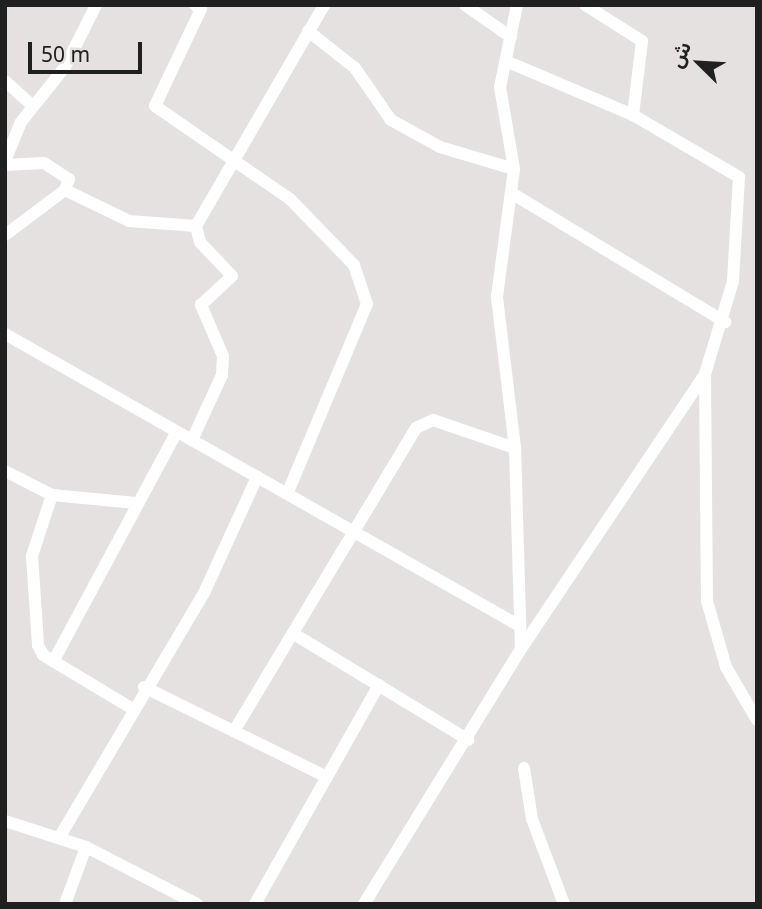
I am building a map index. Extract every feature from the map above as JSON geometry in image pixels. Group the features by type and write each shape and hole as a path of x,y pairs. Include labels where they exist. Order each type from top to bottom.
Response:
{"street":[{"path":"6,236 65,190 69,179 53,167 5,163 32,105 65,67 96,5"},
{"path":"192,440 222,375 223,356 201,305 232,276 200,242 196,226 228,162 324,5"},
{"path":"465,5 512,37"},
{"path":"517,5 500,105 514,169 513,194 498,297 515,448 518,625 521,649"},
{"path":"585,5 642,41 633,115"},
{"path":"200,6 155,106 228,162 290,200 333,240 354,265 367,304 287,494"},
{"path":"308,32 355,68 391,120 440,147 514,169"},
{"path":"364,904 468,740 521,649 705,374 725,321 739,177 633,115 506,61"},
{"path":"5,81 32,105"},
{"path":"65,190 129,221 196,226"},
{"path":"513,194 725,321"},
{"path":"5,334 518,625"},
{"path":"705,374 707,601 726,667 757,720"},
{"path":"234,731 354,531 426,421 515,448"},
{"path":"54,660 136,503 177,432"},
{"path":"5,471 52,495 136,503"},
{"path":"60,838 144,687 204,593 257,477"},
{"path":"52,495 33,556 38,645 54,660 133,709"},
{"path":"294,634 468,740"},
{"path":"255,904 379,685"},
{"path":"144,687 327,777"},
{"path":"524,768 532,819 564,904"},
{"path":"5,821 86,847 197,904"},
{"path":"65,904 86,847"}]}
